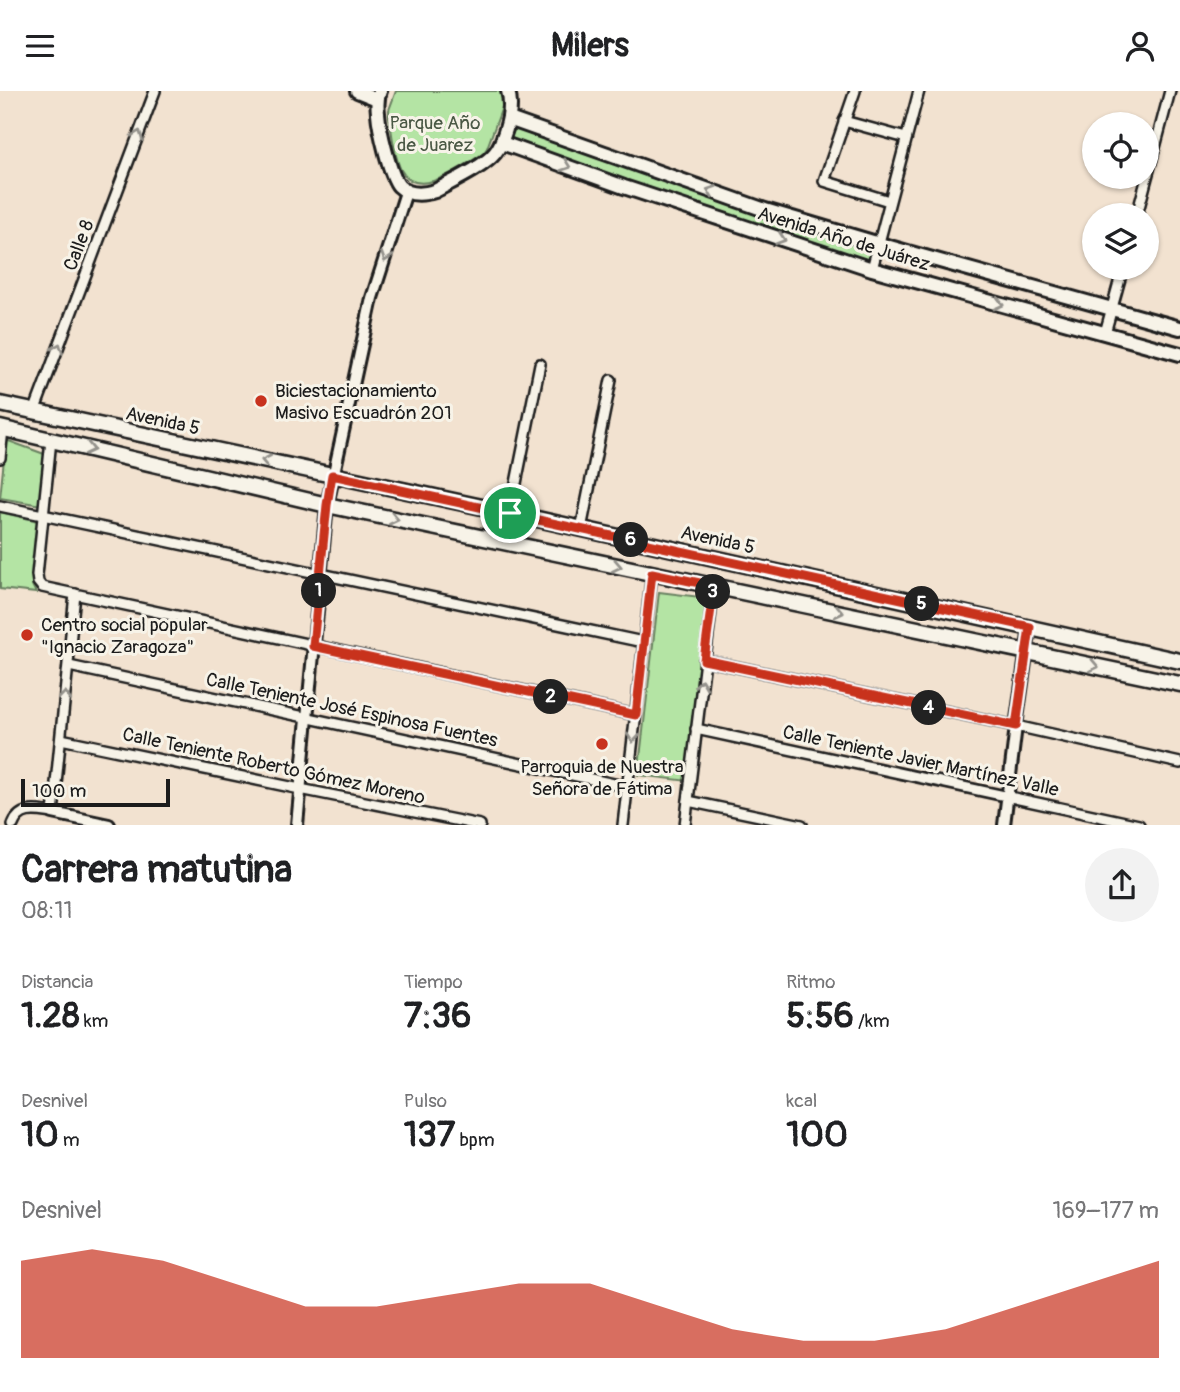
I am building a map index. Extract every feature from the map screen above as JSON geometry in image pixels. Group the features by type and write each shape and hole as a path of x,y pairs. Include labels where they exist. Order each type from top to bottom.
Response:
{"main road":[{"path":"357,91 379,95 378,114 392,176 406,192 415,194 435,191 488,160 502,143 511,106 508,91"},
{"name":"Avenida Año de Juárez","path":"509,118 765,210 1180,328"},
{"name":"Avenida Año de Juárez","path":"502,143 624,187 872,269 1180,354"},
{"name":"Avenida 5","path":"0,404 1180,661"},
{"path":"1,428 327,505 1180,684"}],"street":[{"name":"Calle 8","path":"34,412 155,91"},
{"path":"855,91 824,181 889,201"},
{"path":"872,269 919,91"},
{"path":"1140,203 1171,91"},
{"path":"844,121 905,138"},
{"path":"297,825 332,475 372,298 406,192"},
{"path":"1105,333 1120,280"},
{"path":"510,513 540,364"},
{"path":"581,529 611,380"},
{"path":"0,459 1,428"},
{"path":"51,440 37,575 42,587 636,715"},
{"path":"0,506 643,642"},
{"path":"623,825 652,573"},
{"path":"685,825 714,586"},
{"path":"53,813 75,594"},
{"path":"1004,825 1030,627"},
{"path":"704,660 1180,763"},
{"name":"Calle Teniente José Espinosa Fuentes","path":"69,666 628,787"},
{"name":"Calle Teniente Javier Martínez Valle","path":"696,729 1139,825"},
{"name":"Calle Teniente Roberto Gómez Moreno","path":"61,739 480,825"},
{"path":"688,801 762,821 802,825"},
{"path":"13,825 22,813 31,810 109,825"}],"green space":[{"name":"Parque Año de Juarez","path":"396,91 502,91 505,99 483,154 441,178 418,183 409,179 401,170 395,151 389,110"},
{"path":"512,121 871,251 869,259 866,262 504,143"},
{"path":"6,440 47,455 41,505 0,498"},
{"path":"0,512 42,522 32,585 36,593 0,589"},
{"path":"659,592 709,598 688,781 638,775"}],"place":[{"name":"Biciestacionamiento Masivo Escuadrón 201","path":"261,401"},
{"name":"Centro social popular \"Ignacio Zaragoza\"","path":"27,635"},
{"name":"Parroquia de Nuestra Señora de Fátima","path":"602,744"}],"route":[{"path":"332,475 510,513 1030,627 1016,726 704,660 714,586 652,573 636,715 313,646 332,475"}]}
